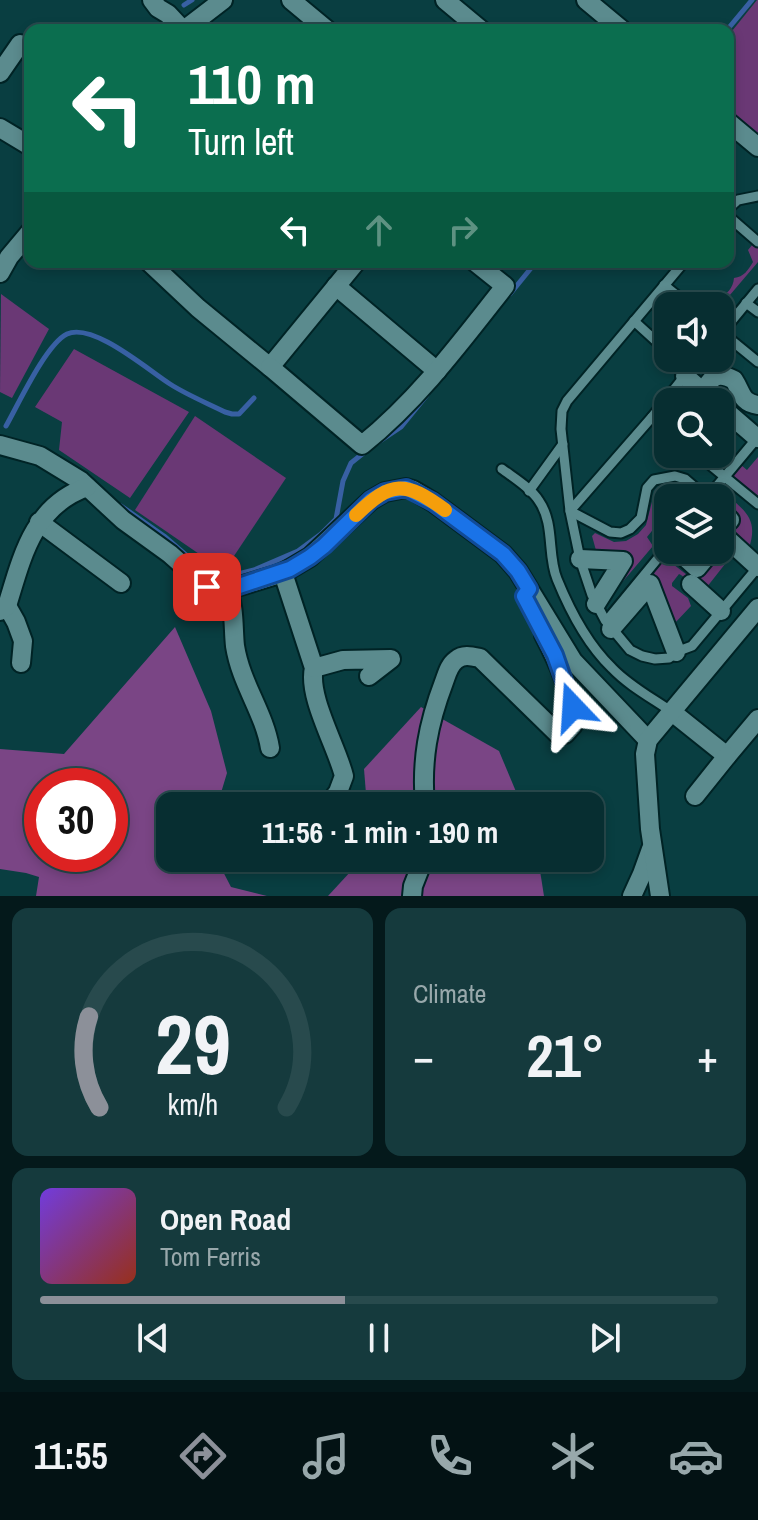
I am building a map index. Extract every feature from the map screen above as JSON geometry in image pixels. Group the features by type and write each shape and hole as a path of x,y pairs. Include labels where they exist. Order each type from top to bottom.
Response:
{"street":[{"path":"152,0 181,24"},
{"path":"193,24 223,0"},
{"path":"291,0 320,24"},
{"path":"586,0 615,24"},
{"path":"450,2 474,24"},
{"path":"0,73 20,44"},
{"path":"734,127 758,147"},
{"path":"0,128 24,142"},
{"path":"0,273 24,239"},
{"path":"155,268 198,308 362,445 390,422 437,371 505,286 483,268"},
{"path":"270,367 351,268"},
{"path":"336,286 437,371"},
{"path":"687,373 698,388"},
{"path":"709,388 711,379 717,375 729,377 737,384 740,395 746,401 758,405"},
{"path":"734,418 757,437"},
{"path":"0,445 40,456 87,487 207,587 227,590 283,573 310,557 371,500 385,492 406,488 433,502 503,554 518,571 573,661 648,740"},
{"path":"21,663 23,641 16,622 4,609 29,539 46,513 87,487"},
{"path":"39,522 121,583"},
{"path":"734,545 758,567"},
{"path":"580,559 623,561 596,604"},
{"path":"283,573 314,668 318,704 344,776 338,792"},
{"path":"608,625 650,584 676,652"},
{"path":"691,584 721,611"},
{"path":"424,792 426,742 450,665 458,657 480,658 558,734 565,734 573,725 573,707 555,655 524,596 529,589"},
{"path":"227,590 231,598 239,664 250,696 267,729 270,748"},
{"path":"660,896 652,847 645,754 648,740 758,608"},
{"path":"314,668 343,660 391,659 369,676"},
{"path":"672,712 727,756"},
{"path":"695,796 758,719"},
{"path":"632,896 652,847"},
{"path":"412,896 418,872"}],"lane":[{"path":"734,204 758,196"},
{"path":"734,220 756,236"},
{"path":"679,268 564,406 561,418 570,511 580,559 586,581 608,625 630,650 655,659 669,658 692,646 758,567"},
{"path":"664,285 673,292"},
{"path":"734,317 758,289"},
{"path":"746,303 758,312"},
{"path":"634,321 654,339"},
{"path":"734,343 758,362"},
{"path":"570,511 687,373"},
{"path":"719,484 757,437"},
{"path":"529,491 563,444"},
{"path":"714,468 758,504"},
{"path":"502,469 529,491 544,510 556,576 573,616 595,650 613,670 672,712"},
{"path":"570,511 610,532 621,533 641,518 647,488 654,480 675,476 691,484"},
{"path":"608,625 654,564"}],"shaded area":[{"path":"758,0 758,137 734,117 734,29"},
{"path":"753,244 758,247 758,262 732,292 727,292 734,278 753,262 748,250"},
{"path":"1,294 49,329 12,398 0,392"},
{"path":"74,349 189,412 130,498 59,450 62,422 35,407"},
{"path":"195,416 286,478 224,571 135,510"},
{"path":"758,457 758,498 733,477 741,465 747,470"},
{"path":"654,494 654,528 647,537 653,546 613,593 610,592 632,557 597,554 592,536 595,533 614,542 626,541 646,525"},
{"path":"734,501 751,524 749,548 734,539"},
{"path":"657,564 673,564 687,575 697,564 725,564 703,592 679,574 672,586 688,598 691,606 674,624 654,573 650,571"},
{"path":"175,627 211,711 227,773 221,792 156,792 156,872 223,872 231,887 267,896 36,896 39,877 0,869 0,749 64,754"},
{"path":"421,707 499,751 516,792 366,792 364,769"},
{"path":"350,872 540,872 544,896 328,896"}],"waterway":[{"path":"184,5 192,0"},
{"path":"732,24 752,0"},
{"path":"510,294 531,268"},
{"path":"6,426 50,350 67,334 78,332 105,341 177,388 225,412 239,414 254,398"},
{"path":"377,443 401,427 427,395"},
{"path":"121,506 164,536 213,577 222,578 254,570 298,551 321,534 336,519 343,481 351,463 366,451"}],"slow traffic":[{"path":"356,515 371,500 398,488 423,495 445,510"}],"route":[{"path":"207,587 227,590 283,573 324,546 371,500 385,492 406,488 433,502 503,554 518,571 529,589 524,596 555,655 573,707"}]}
